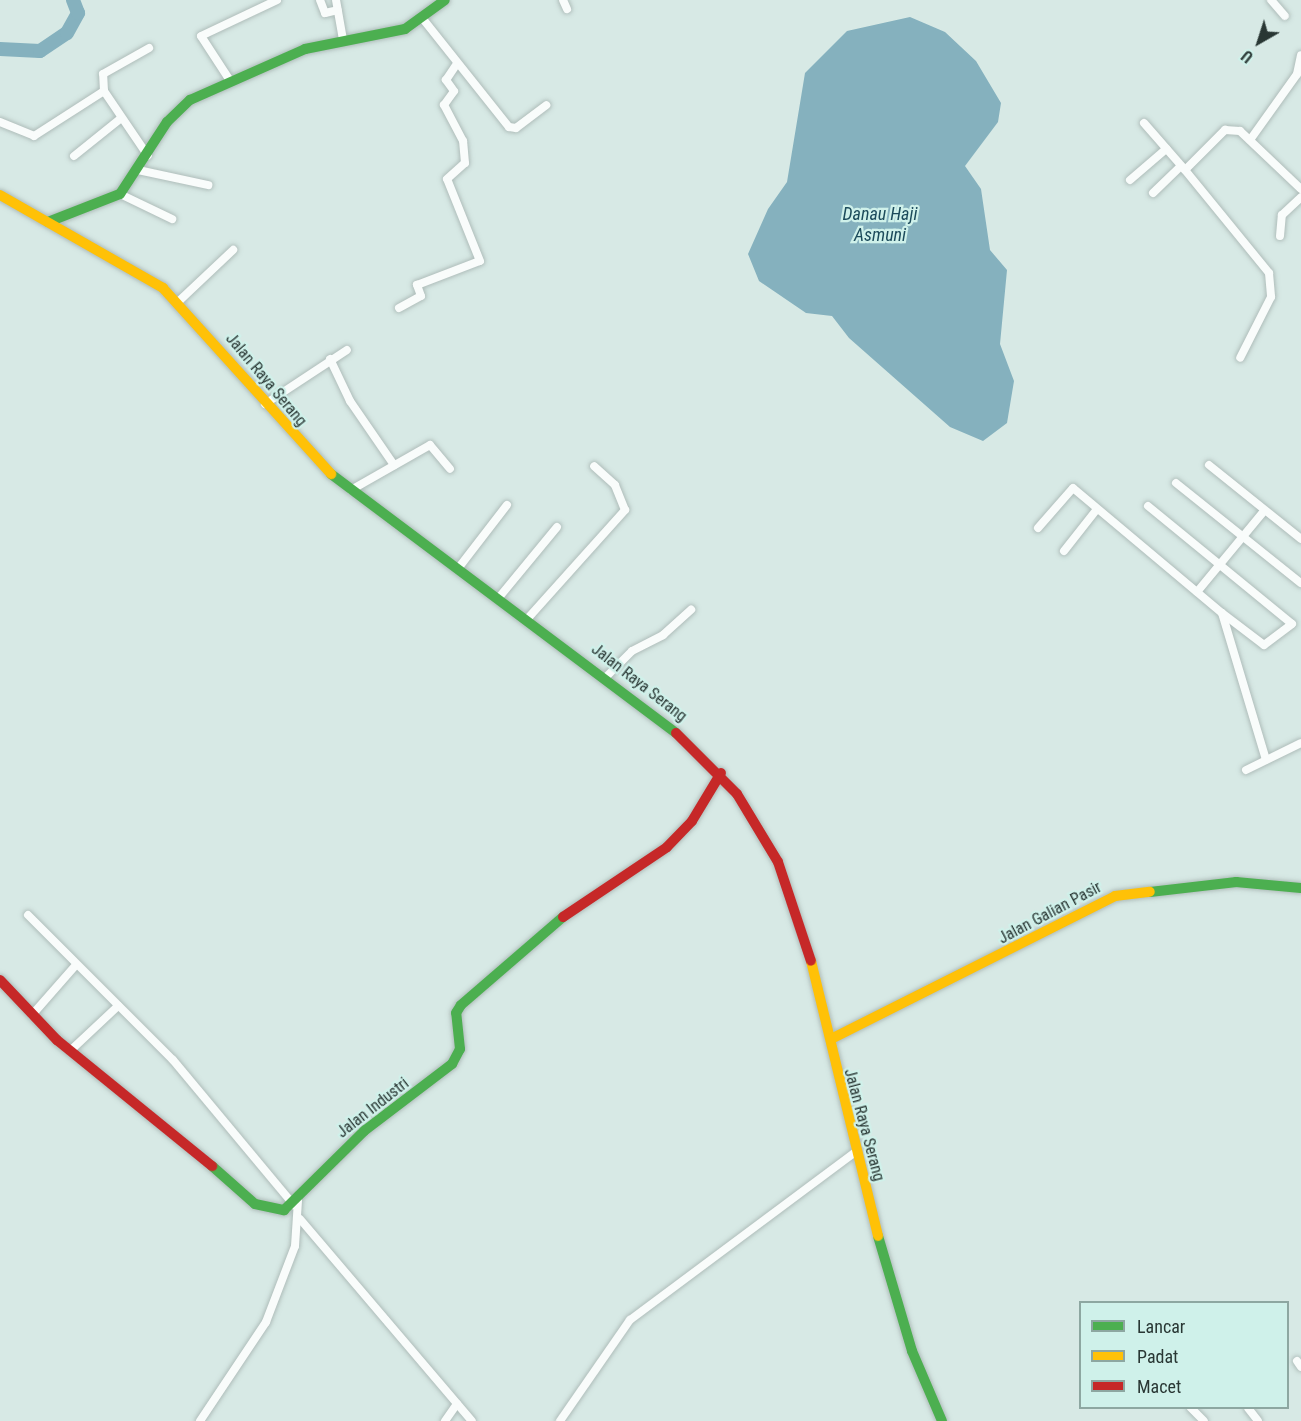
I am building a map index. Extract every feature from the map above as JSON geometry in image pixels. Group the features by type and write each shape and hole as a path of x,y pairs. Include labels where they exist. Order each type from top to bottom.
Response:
{"main road":[{"path":"48,222 120,194 138,171 176,111 229,79 344,38 397,32 423,19 445,0"},
{"name":"Jalan Raya Serang","path":"0,195 140,270 178,302 265,404 351,490 501,595 607,676 721,773 752,814 795,904 831,1039 854,1153 912,1351 941,1418"},
{"name":"Jalan Industri","path":"296,1203 347,1146 452,1064 460,1049 456,1013 461,1005 579,902 645,866 667,847 692,821 721,773"},
{"name":"Jalan Galian Pasir","path":"831,1039 1114,896 1236,882 1301,888"},
{"path":"0,980 70,1051 133,1097 255,1204 275,1212 296,1203"}],"street":[{"path":"229,79 201,36 277,0"},
{"path":"320,0 326,13 338,10"},
{"path":"336,0 344,38"},
{"path":"562,0 567,9"},
{"path":"1271,0 1285,16"},
{"path":"423,19 456,65 513,129 546,105"},
{"path":"148,156 119,120 104,91 104,73 149,48"},
{"path":"1250,140 1297,74 1301,55"},
{"path":"399,308 420,296 417,285 480,261 447,179 465,163 463,141 444,105 454,91 446,80 456,65"},
{"path":"0,122 34,136 104,91"},
{"path":"74,156 119,120"},
{"path":"1144,123 1269,273 1271,297 1240,358"},
{"path":"1153,193 1225,130 1240,131 1301,189"},
{"path":"1130,180 1166,148"},
{"path":"138,171 208,185"},
{"path":"120,194 172,219"},
{"path":"1280,237 1282,215 1301,197"},
{"path":"178,302 233,250"},
{"path":"265,404 330,359 347,350"},
{"path":"330,359 350,401 394,465"},
{"path":"351,490 430,445 450,470"},
{"path":"1209,465 1301,539"},
{"path":"529,617 625,510 615,485 594,466"},
{"path":"1176,483 1301,584"},
{"path":"1038,528 1070,488 1264,645 1292,624 1148,506"},
{"path":"460,566 507,505"},
{"path":"1064,551 1097,509"},
{"path":"1197,592 1264,511"},
{"path":"501,595 557,527"},
{"path":"607,676 632,651 663,635 691,610"},
{"path":"1222,613 1266,760"},
{"path":"1246,770 1301,743"},
{"path":"28,915 188,1077 296,1203 300,1219 472,1421"},
{"path":"32,1015 76,965"},
{"path":"70,1051 118,1006"},
{"path":"560,1421 630,1320 854,1153"},
{"path":"200,1421 266,1322 300,1219"},
{"path":"445,1421 457,1404"},
{"path":"1193,1409 1204,1421"}],"water":[{"name":"Danau Haji Asmuni","path":"910,17 945,32 976,61 1001,103 998,122 965,166 981,189 990,250 1007,270 1000,344 1014,381 1007,423 983,441 950,427 849,338 832,316 806,313 759,281 748,254 768,209 787,182 805,73 847,31"}],"waterway":[{"path":"0,49 40,51 67,33 78,13 73,0"}],"traffic: fast":[{"path":"48,222 120,194 167,122 190,100 305,49 405,29 445,0"},
{"path":"331,474 676,733"},
{"path":"1150,892 1236,882 1301,888"},
{"path":"212,1166 255,1204 284,1210 364,1131 452,1064 460,1049 456,1013 461,1005 563,917"},
{"path":"878,1236 912,1351 942,1421"}],"traffic: slow":[{"path":"0,195 163,288 331,474"},
{"path":"831,1039 1115,896 1150,892"},
{"path":"811,961 878,1236"}],"traffic: jam":[{"path":"676,733 737,794 778,862 811,961"},
{"path":"563,917 667,847 692,821 721,773"},
{"path":"0,980 57,1040 212,1166"}]}
